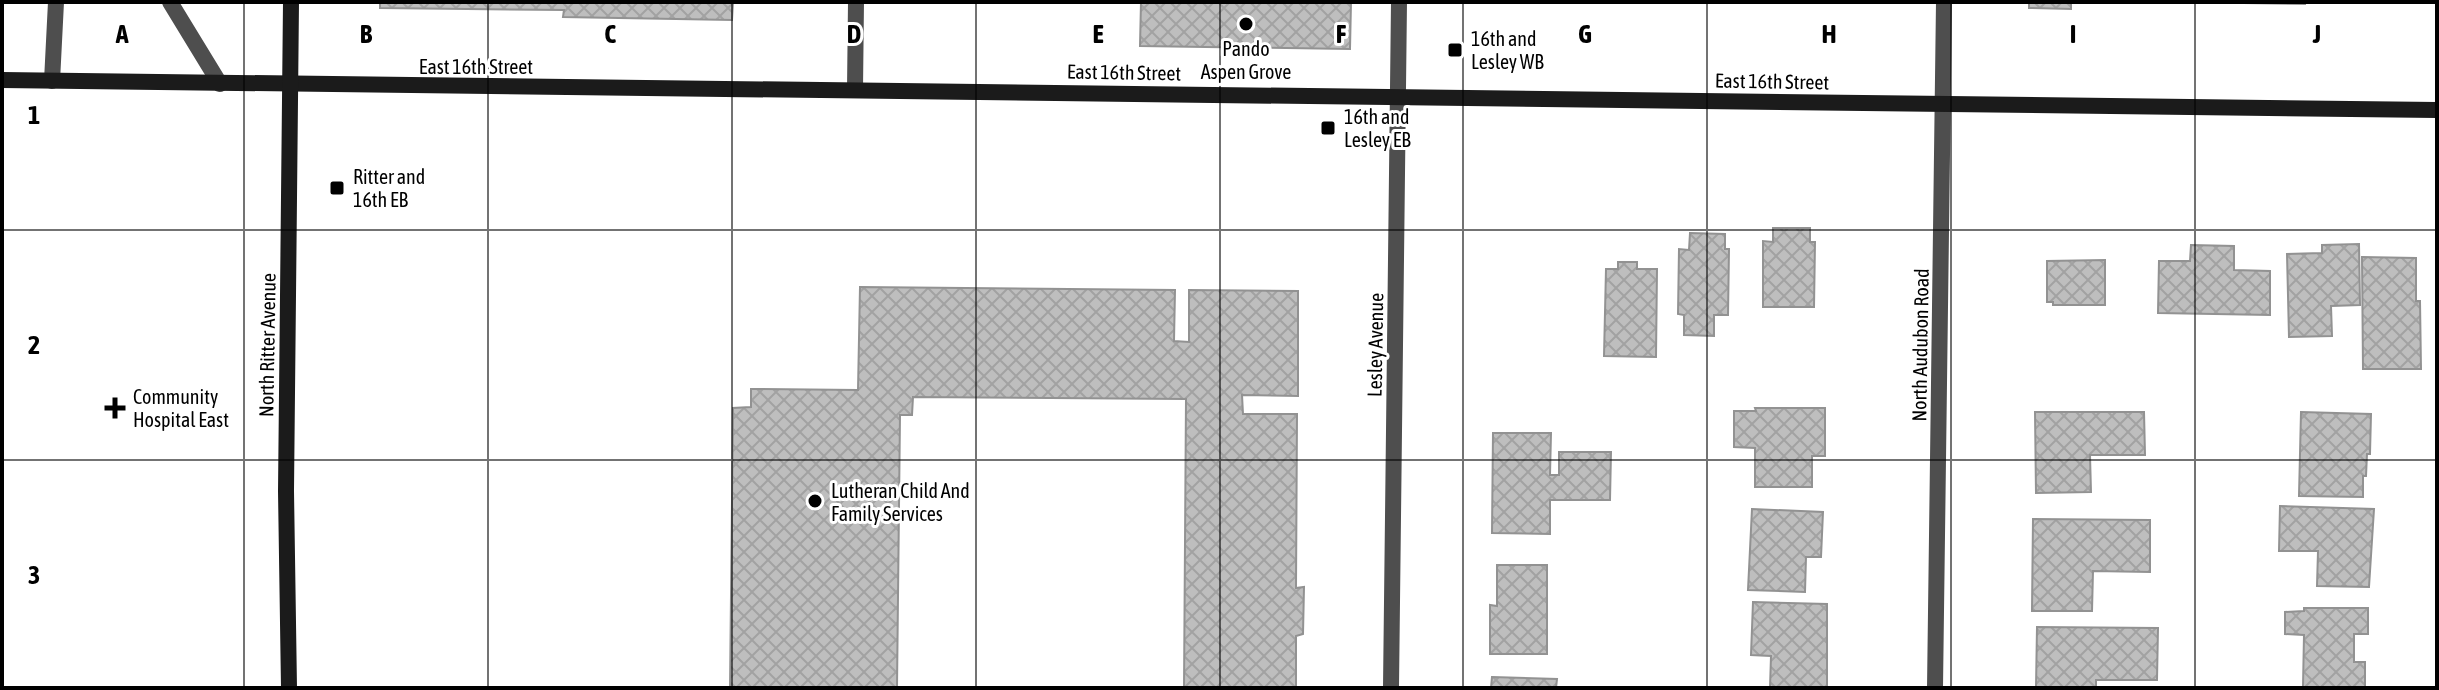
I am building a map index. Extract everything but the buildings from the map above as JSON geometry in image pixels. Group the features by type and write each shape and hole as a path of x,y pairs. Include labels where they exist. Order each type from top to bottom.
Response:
{"main road":[{"name":"North Ritter Avenue","path":"289,688 286,491 291,2"},
{"name":"East 16th Street","path":"2,80 2437,110"}],"street":[{"path":"52,81 56,2"},
{"path":"170,2 220,84"},
{"path":"855,89 856,2"},
{"name":"Lesley Avenue","path":"1391,688 1399,2"},
{"name":"North Audubon Road","path":"1935,688 1944,2"}],"place":[{"name":"Pando Aspen Grove","path":"1246,24"},
{"name":"16th and Lesley WB","path":"1455,50"},
{"name":"16th and Lesley EB","path":"1328,128"},
{"name":"Ritter and 16th EB","path":"337,188"},
{"name":"Community Hospital East","path":"115,408"},
{"name":"Lutheran Child And Family Services","path":"815,501"}]}
